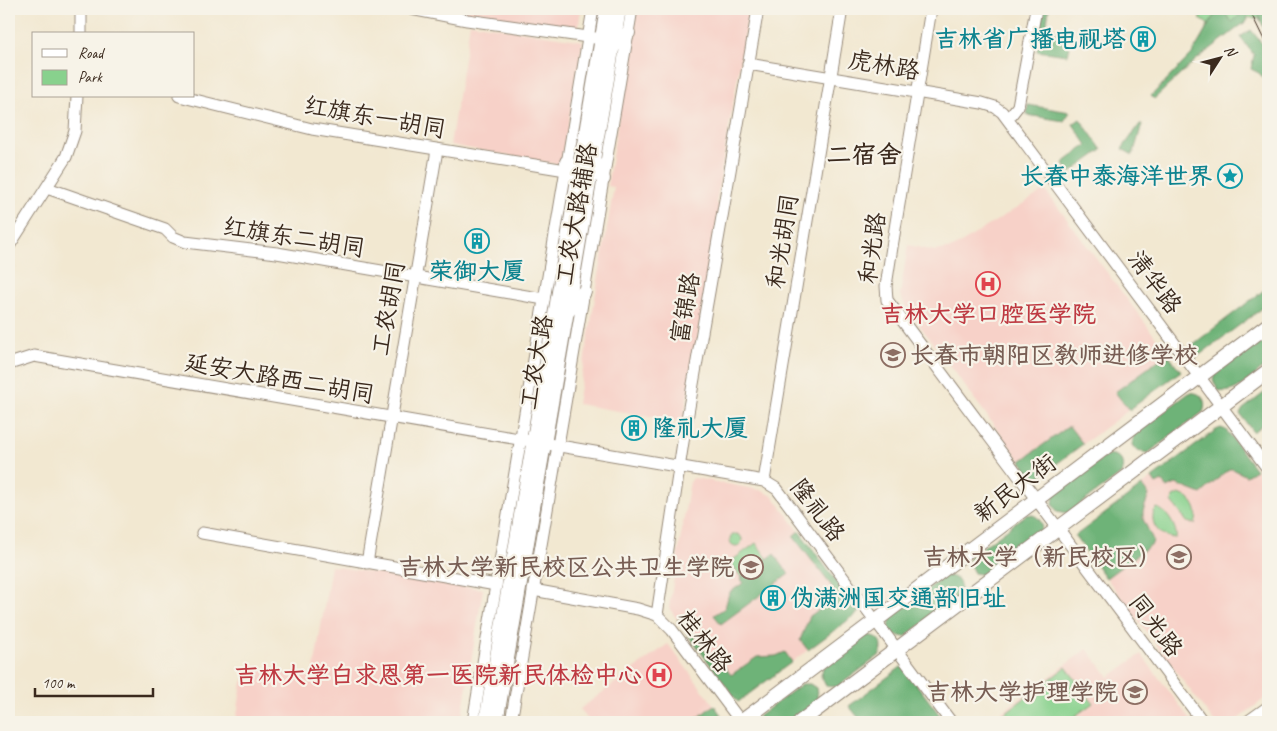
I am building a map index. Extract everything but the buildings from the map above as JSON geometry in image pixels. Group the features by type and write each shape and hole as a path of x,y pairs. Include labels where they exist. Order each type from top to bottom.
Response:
{"main road":[{"name":"工农大路","path":"486,722 539,443 567,312 593,160 607,43 607,9"},
{"name":"工农大路","path":"496,722 578,180 607,43 619,9"},
{"path":"607,43 628,33"},
{"path":"593,160 603,179"},
{"path":"566,166 578,180"},
{"path":"567,312 584,292"},
{"name":"新民大街","path":"741,722 1268,326"},
{"path":"800,722 1268,371"}],"street":[{"path":"81,9 81,32"},
{"path":"411,9 468,20 588,37 607,43"},
{"name":"工农大路辅路","path":"510,722 533,590 544,299 593,9"},
{"name":"工农大路辅路","path":"473,722 496,585 584,292 632,9"},
{"name":"富锦路","path":"656,615 758,9"},
{"name":"和光胡同","path":"764,480 842,9"},
{"name":"和光路","path":"931,9 916,92 888,276 887,300 1058,529"},
{"path":"1008,119 1018,106 1036,9"},
{"name":"虎林路","path":"748,64 995,107 1008,119"},
{"path":"9,246 47,188 72,145 77,98"},
{"name":"红旗东一胡同","path":"187,98 312,129 437,150 566,166"},
{"name":"清华路","path":"1008,119 1268,469"},
{"name":"工农胡同","path":"367,563 437,150"},
{"name":"红旗东二胡同","path":"47,188 165,229 174,238 185,242 277,253 544,299"},
{"name":"延安大路西二胡同","path":"9,364 34,356 539,443"},
{"name":"隆礼路","path":"539,443 764,480 777,489 951,722"},
{"name":"同光路","path":"1058,529 1203,722"},
{"path":"202,533 496,585"},
{"name":"桂林路","path":"533,590 638,609 656,615 672,630 741,722"},
{"path":"1247,722 1268,706"}],"shaded area":[{"path":"439,9 581,9 578,32"},
{"path":"637,9 749,9 716,203 720,205 683,422 577,404 614,187 607,186"},
{"path":"470,23 583,41 561,165 450,145"},
{"path":"1045,190 1181,371 1035,480 906,307 900,295 908,245 935,251 953,248"},
{"name":"吉林大学（新民校区）","path":"1221,428 1226,430 1268,486 1268,696 1234,722 1214,722 1075,536"},
{"name":"吉林大学新民校区公共卫生学院","path":"694,478 760,490 773,496 859,612 738,702 669,608 690,481"},
{"path":"331,566 483,589 461,722 236,722 242,682 259,667 287,673 313,675"},
{"name":"吉林大学白求恩第一医院新民体检中心","path":"668,644 714,705 692,722 590,722 580,709"},
{"path":"1087,649 1109,677 1141,654 1192,722 988,722"}],"green space":[{"path":"1043,9 1049,9 1047,22 1070,46 1068,55 1037,51"},
{"path":"1199,9 1268,9 1268,37 1260,19 1245,17 1195,58 1208,24 1200,19"},
{"path":"1218,9 1221,9 1232,22 1240,15 1235,9 1245,9 1248,20 1196,60 1154,99 1151,96 1192,54"},
{"path":"1264,9 1268,15 1268,37 1256,10"},
{"path":"1251,30 1268,51 1268,83 1259,73 1251,69 1254,55 1240,37"},
{"path":"1028,105 1070,112 1064,121 1027,115"},
{"path":"1080,119 1102,150 1070,173 1063,163 1087,145 1073,124"},
{"path":"1140,124 1142,124 1133,155 1122,149"},
{"path":"1268,287 1268,304 1194,359 1187,349"},
{"path":"1268,333 1268,364 1238,388 1224,392 1218,390 1213,380 1215,373"},
{"path":"1167,354 1181,371 1129,410 1115,392"},
{"path":"1268,390 1268,420 1253,432 1240,414 1243,409"},
{"path":"1189,393 1200,395 1205,404 1203,412 1148,453 1137,451 1132,445 1134,434"},
{"path":"1069,426 1083,444 1035,480 1021,461"},
{"path":"1221,428 1226,430 1256,470 1246,476 1233,469 1229,469 1201,494 1176,484 1167,488 1162,481 1156,484 1152,478"},
{"path":"1107,455 1115,455 1120,459 1123,466 1121,474 1068,513 1057,511 1053,505 1054,494"},
{"path":"1142,486 1149,495 1143,511 1143,519 1153,540 1152,544 1106,578 1075,536"},
{"path":"1179,494 1192,502 1197,514 1195,524 1187,522 1172,502 1173,497"},
{"path":"1157,508 1164,512 1171,520 1176,538 1166,536 1155,526 1153,516"},
{"path":"1026,515 1037,517 1042,526 1040,534 985,575 974,573 969,563 971,556"},
{"path":"799,531 859,612 808,650 800,640 810,616 830,602 833,588 793,536"},
{"path":"734,534 738,534 742,540 738,546 734,546 730,542 730,538"},
{"path":"756,543 767,558 741,577 730,562"},
{"path":"774,554 789,574 721,624 714,615 725,608 729,593 743,583 741,578"},
{"path":"945,576 953,577 958,581 961,588 959,596 905,637 894,635 889,629 891,617"},
{"path":"680,618 718,668 723,665 731,675 757,657 776,656 785,652 792,662 738,702 677,620"},
{"path":"866,636 877,638 882,647 880,655 837,687 826,686 821,676 823,668"},
{"path":"901,667 904,668 945,722 862,722 849,706"},
{"path":"1066,667 1093,703 1067,722 993,722"},
{"path":"802,684 810,684 816,688 818,700 806,714 791,720 757,722 759,716"},
{"path":"714,705 721,715 711,722 692,722"}],"tram line":[{"path":"1249,9 1268,48"}],"place":[{"name":"吉林省广播电视塔","path":"1143,39"},
{"name":"长春中泰海洋世界","path":"1230,176"},
{"name":"荣御大厦","path":"477,241"},
{"name":"吉林大学口腔医学院","path":"988,284"},
{"name":"长春市朝阳区教师进修学校","path":"893,355"},
{"name":"隆礼大厦","path":"634,428"},
{"name":"吉林大学（新民校区）","path":"1179,557"},
{"name":"吉林大学新民校区公共卫生学院","path":"751,567"},
{"name":"伪满洲国交通部旧址","path":"773,598"},
{"name":"吉林大学白求恩第一医院新民体检中心","path":"659,675"},
{"name":"吉林大学护理学院","path":"1135,692"}],"district":[{"name":"二宿舍","path":"864,154"}]}
